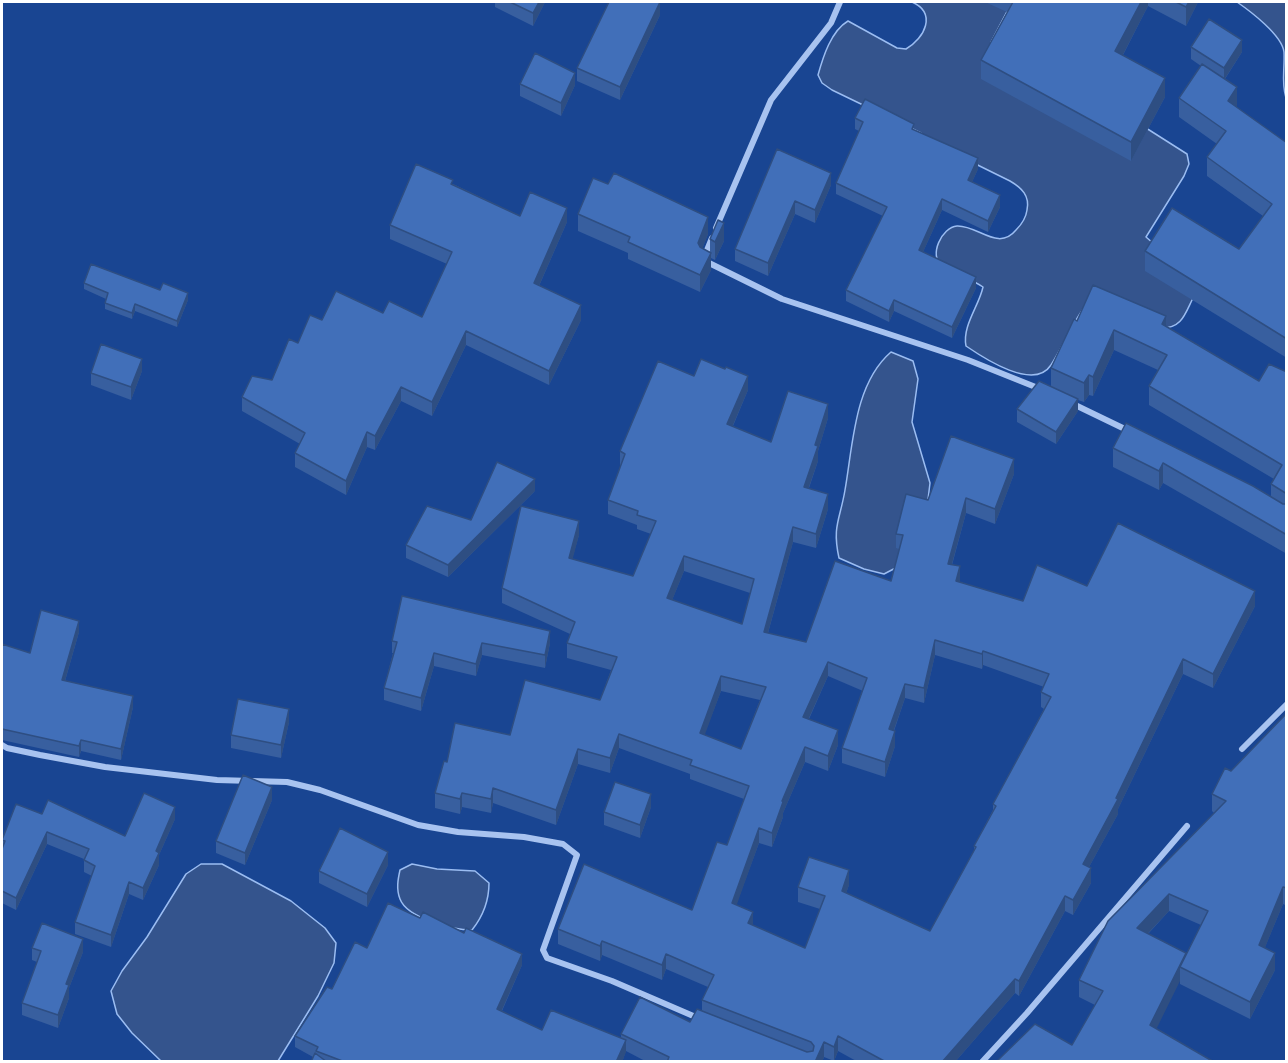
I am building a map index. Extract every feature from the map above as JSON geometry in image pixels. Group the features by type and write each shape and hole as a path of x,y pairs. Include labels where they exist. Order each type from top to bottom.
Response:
{"street":[{"path":"840,2 831,23 771,100 703,260 782,299 968,360 1052,394"},
{"path":"1062,398 1137,435"},
{"path":"1242,749 1287,705"},
{"path":"2,745 29,753 105,767 217,780 288,782 321,790 418,825 458,832 524,837 563,844 577,855 543,950 548,958 612,981 702,1020"},
{"path":"982,1062 1187,826"}],"water":[{"path":"912,2 1012,2 991,42 1124,114 1187,154 1189,164 1184,176 1146,237 1162,251 1193,298 1185,315 1178,323 1162,328 1086,305 1051,365 1043,372 1033,375 1022,374 997,365 966,346 966,331 983,287 942,266 936,256 939,243 946,231 957,226 973,229 995,238 1002,239 1009,236 1026,216 1028,205 1024,193 1010,181 929,141 921,133 832,90 822,83 818,75 832,38 848,21 897,48 906,49 913,44 923,32 926,19 920,7"},
{"path":"1237,2 1286,2 1286,98 1282,45 1265,24"},
{"path":"891,352 913,361 918,379 912,422 930,483 926,516 907,562 884,574 864,569 839,558 836,538 853,435 862,398 879,365"},
{"path":"201,864 222,864 291,901 325,928 336,943 334,963 318,996 278,1061 161,1061 132,1033 117,1014 111,991 122,971 147,937 186,874"},
{"path":"412,864 437,869 475,871 489,883 485,908 472,930 432,922 404,906 398,888 400,870"}],"building":[{"path":"510,2 539,2 533,13"},
{"path":"609,2 660,2 620,87 577,68"},
{"path":"1013,2 1141,2 1115,51 1165,78 1131,142 981,60"},
{"path":"1176,2 1189,2 1186,7"},
{"path":"1209,19 1242,40 1224,68 1191,47"},
{"path":"535,53 575,73 561,103 520,84"},
{"path":"1202,64 1237,87 1228,101 1287,143 1287,339 1145,251 1172,208 1239,249 1272,204 1207,157 1226,131 1179,98"},
{"path":"865,99 914,124 912,129 978,158 968,180 1000,195 988,221 942,199 919,250 976,277 952,327 894,300 889,311 846,290 887,207 836,183 863,122 855,118"},
{"path":"777,149 831,173 815,210 795,201 768,263 735,249"},
{"path":"416,164 453,180 451,184 520,216 530,192 567,208 534,283 581,305 549,371 466,331 432,402 401,387 375,436 367,432 346,481 295,453 305,433 242,397 252,376 272,380 289,339 298,343 310,315 322,320 336,291 383,313 389,301 422,317 452,252 390,225"},
{"path":"614,173 708,217 698,243 700,247 711,253 700,275 628,242 630,237 578,214 593,178 608,184"},
{"path":"718,220 724,223 715,242 710,239"},
{"path":"91,264 160,290 163,283 188,293 177,321 135,304 132,313 105,303 108,293 84,283"},
{"path":"1093,285 1166,316 1162,324 1259,381 1269,364 1287,372 1287,494 1271,484 1282,465 1149,386 1167,355 1114,330 1093,377 1089,375 1084,383 1051,368 1074,319 1077,321"},
{"path":"101,344 142,359 131,387 91,373"},
{"path":"701,359 748,376 727,424 771,442 788,391 828,404 815,445 818,446 804,487 828,494 816,534 793,527 764,632 806,642 835,561 891,581 903,535 896,534 906,494 928,500 951,436 1014,459 995,509 966,498 948,564 960,566 956,581 1023,601 1037,565 1087,586 1118,523 1255,591 1213,674 1183,659 1116,798 1118,799 1083,864 1091,868 1073,900 1065,896 1019,981 1015,979 942,1062 886,1062 838,1036 834,1047 824,1042 815,1062 667,1062 669,1057 621,1034 640,997 690,1022 697,1009 807,1052 813,1051 814,1046 811,1042 702,1000 714,975 666,954 662,965 602,941 600,946 558,929 584,864 692,910 717,842 727,845 749,786 690,765 692,760 619,734 610,758 578,749 556,810 493,788 491,799 462,793 460,799 435,793 444,761 447,762 455,723 510,735 525,680 600,700 617,657 567,643 575,622 502,588 521,506 579,521 569,558 633,576 656,521 637,515 638,511 608,500 625,454 620,451 658,361 694,376","holes":["684,556 754,579 742,624 667,598","935,640 982,654 983,651 1049,674 1041,692 1051,697 993,804 996,806 974,846 976,847 930,931 842,891 849,870 809,857 798,887 825,896 805,948 748,923 753,912 732,903 759,828 772,833 782,801 805,747 828,756 838,730 803,717 828,662 867,678 842,748 885,762 895,731 889,729 905,684 924,688","721,676 766,687 741,749 700,733"]},
{"path":"1039,381 1078,399 1056,432 1017,409"},
{"path":"1126,423 1287,504 1287,535 1163,463 1159,471 1113,448"},
{"path":"497,462 535,479 448,565 406,545 427,506 471,520"},
{"path":"402,596 550,631 545,655 482,643 476,664 434,653 421,698 384,688 397,642 392,641"},
{"path":"41,610 79,621 62,680 133,696 121,749 81,740 79,746 2,729 2,644 30,653"},
{"path":"238,699 289,709 281,745 231,735"},
{"path":"1287,713 1287,888 1283,887 1259,945 1275,953 1250,1002 1180,967 1208,911 1169,894 1137,928 1186,953 1150,1025 1214,1062 996,1062 1035,1024 1072,1045 1103,991 1079,980 1108,921 1226,801 1212,794 1225,768 1231,771"},
{"path":"243,775 272,787 245,853 216,841"},
{"path":"615,782 651,794 640,825 604,812"},
{"path":"144,793 175,807 156,851 159,853 143,888 129,882 111,935 75,922 95,866 84,860 89,849 47,832 16,898 2,891 2,849 5,841 2,840 16,804 42,814 48,800 125,836"},
{"path":"340,828 388,852 367,894 319,871"},
{"path":"388,903 420,918 423,912 464,933 466,928 522,954 497,1009 542,1030 551,1010 626,1040 616,1062 345,1062 316,1051 318,1047 295,1036 327,987 332,989 355,942 367,948"},
{"path":"42,923 83,939 66,984 69,985 58,1015 22,1003 41,951 32,948"},
{"path":"315,1053 327,1062 311,1062"}]}
